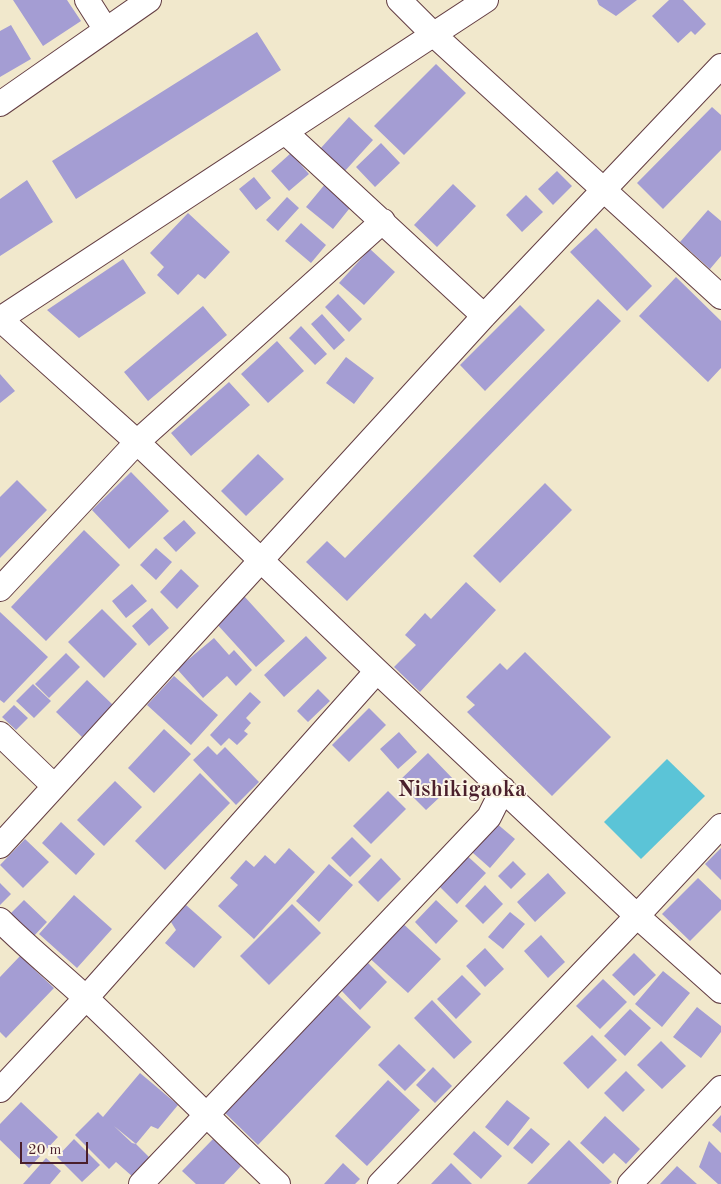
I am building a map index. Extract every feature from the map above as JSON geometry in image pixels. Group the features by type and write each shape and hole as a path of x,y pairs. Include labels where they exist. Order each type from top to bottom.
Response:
{"street":[{"path":"87,0 106,30"},
{"path":"0,104 149,0"},
{"path":"399,0 721,297"},
{"path":"486,0 0,319 137,442 376,671 637,916 721,991"},
{"path":"0,846 484,316 721,66"},
{"path":"285,132 484,316"},
{"path":"0,589 137,442 383,221"},
{"path":"0,1090 86,998 376,671"},
{"path":"0,734 54,786"},
{"path":"141,1184 204,1115 489,817 503,789"},
{"path":"380,1184 721,826"},
{"path":"0,920 28,948 86,998 204,1115 278,1184"},
{"path":"630,1184 721,1088"}],"water":[{"path":"667,759 705,796 641,859 604,822"}],"building":[{"path":"13,0 67,0 81,21 43,46"},
{"path":"597,0 637,0 616,16 599,5"},
{"path":"669,0 683,0 706,24 695,35 691,31 678,43 652,16"},
{"path":"11,25 31,59 0,77 0,31"},
{"path":"257,32 281,70 76,199 52,161"},
{"path":"436,64 466,93 404,155 374,126"},
{"path":"712,107 721,115 721,150 663,209 637,183"},
{"path":"349,117 373,140 344,172 320,149"},
{"path":"381,143 400,163 375,187 356,167"},
{"path":"291,153 309,174 289,191 271,171"},
{"path":"557,171 572,186 553,205 538,189"},
{"path":"254,177 271,198 256,210 239,189"},
{"path":"27,180 53,222 0,256 0,199"},
{"path":"326,183 353,204 333,229 306,207"},
{"path":"453,184 476,206 437,247 414,225"},
{"path":"526,195 543,212 522,232 506,215"},
{"path":"287,197 299,208 278,231 266,220"},
{"path":"708,210 721,221 721,256 710,269 680,242"},
{"path":"188,213 230,252 205,279 198,274 178,295 157,275 164,267 150,253"},
{"path":"301,223 326,245 311,263 285,241"},
{"path":"596,228 652,286 627,311 570,252"},
{"path":"370,249 395,272 364,305 339,283"},
{"path":"123,259 146,293 79,338 47,310"},
{"path":"676,277 721,321 721,368 708,382 639,316"},
{"path":"338,294 362,319 349,332 325,307"},
{"path":"598,299 621,321 347,601 306,562 327,541 345,558"},
{"path":"520,305 545,330 485,391 460,365"},
{"path":"203,306 227,335 148,401 124,372"},
{"path":"322,314 345,340 334,350 311,324"},
{"path":"301,326 327,354 315,365 289,338"},
{"path":"277,341 304,371 268,403 241,374"},
{"path":"346,357 374,378 354,404 326,383"},
{"path":"0,374 15,391 0,403"},
{"path":"229,382 250,405 191,456 171,433"},
{"path":"258,454 284,479 246,516 221,491"},
{"path":"131,472 169,511 129,549 92,510"},
{"path":"17,480 47,510 0,558 0,497"},
{"path":"545,483 572,510 500,583 473,556"},
{"path":"184,520 196,533 176,552 163,538"},
{"path":"84,530 120,565 46,641 11,607"},
{"path":"156,548 172,562 156,580 140,565"},
{"path":"181,569 199,586 177,609 160,592"},
{"path":"466,582 496,610 420,692 394,667 416,645 405,635 425,613 431,619"},
{"path":"132,584 147,601 126,618 112,601"},
{"path":"244,596 285,641 256,667 215,622"},
{"path":"152,608 169,628 149,646 132,626"},
{"path":"102,609 137,644 104,678 68,642"},
{"path":"0,612 48,657 4,703 0,700"},
{"path":"306,636 327,658 284,697 264,675"},
{"path":"214,638 229,655 234,650 252,670 236,686 227,676 203,698 177,669"},
{"path":"525,652 611,737 552,796 467,712 475,705 466,697 500,663 507,670"},
{"path":"66,653 80,667 49,698 35,684"},
{"path":"174,676 218,715 191,745 147,705"},
{"path":"87,680 113,705 82,737 56,712"},
{"path":"33,684 51,701 34,718 16,701"},
{"path":"318,689 330,701 308,722 297,711"},
{"path":"250,692 261,702 246,718 251,723 244,731 248,734 237,745 229,738 221,746 210,735"},
{"path":"14,705 28,718 16,730 2,717"},
{"path":"369,708 386,725 349,762 332,745"},
{"path":"164,729 191,754 154,793 128,768"},
{"path":"399,732 417,752 398,769 380,749"},
{"path":"208,746 217,755 225,747 259,782 236,805 193,760"},
{"path":"428,753 456,782 426,810 398,782"},
{"path":"200,773 230,803 165,870 135,841"},
{"path":"115,781 142,807 104,846 77,820"},
{"path":"388,791 406,809 371,844 353,826"},
{"path":"489,817 515,839 490,868 464,845"},
{"path":"61,822 95,854 76,875 42,843"},
{"path":"352,837 371,856 350,877 331,858"},
{"path":"25,839 49,862 23,888 0,865"},
{"path":"289,848 315,872 254,939 218,906 238,885 230,878 246,860 254,867 265,855 275,864"},
{"path":"721,848 721,880 705,864"},
{"path":"463,852 486,873 457,904 435,882"},
{"path":"381,858 401,879 378,902 358,882"},
{"path":"513,861 526,874 511,889 498,876"},
{"path":"329,864 353,885 319,922 296,901"},
{"path":"548,873 566,893 535,922 517,902"},
{"path":"698,878 721,900 721,910 690,941 662,914"},
{"path":"0,883 11,894 0,905"},
{"path":"485,885 503,904 483,924 465,906"},
{"path":"74,895 112,929 77,968 39,934"},
{"path":"24,900 47,922 33,937 9,915"},
{"path":"436,900 458,921 436,944 415,922"},
{"path":"292,904 321,933 269,985 240,956"},
{"path":"186,905 222,937 194,968 165,943 176,930 171,922"},
{"path":"510,912 525,924 503,949 488,937"},
{"path":"398,919 441,959 408,993 365,954"},
{"path":"541,935 565,962 548,978 524,951"},
{"path":"485,948 504,969 485,987 466,966"},
{"path":"634,953 656,975 634,996 612,975"},
{"path":"20,956 54,988 6,1038 0,1032 0,977"},
{"path":"368,963 387,982 360,1010 341,990"},
{"path":"663,971 690,993 662,1027 635,1004"},
{"path":"462,975 481,994 456,1019 437,999"},
{"path":"603,979 627,1002 600,1029 576,1006"},
{"path":"337,994 371,1027 258,1145 224,1112"},
{"path":"432,1000 472,1042 454,1059 414,1018"},
{"path":"697,1007 721,1026 721,1032 701,1058 673,1037"},
{"path":"630,1009 651,1028 625,1056 604,1036"},
{"path":"592,1035 617,1060 588,1089 563,1063"},
{"path":"661,1041 686,1066 662,1089 637,1065"},
{"path":"399,1044 426,1070 405,1091 378,1065"},
{"path":"433,1067 452,1086 435,1103 416,1085"},
{"path":"626,1071 645,1090 623,1112 604,1093"},
{"path":"140,1073 178,1105 158,1129 151,1126 136,1144 149,1157 133,1177 116,1162 109,1169 75,1135 98,1112 103,1117","holes":["114,1126 136,1144 132,1143"]},
{"path":"388,1080 420,1110 367,1166 335,1136"},
{"path":"507,1100 530,1118 508,1146 485,1127"},
{"path":"21,1102 58,1137 29,1168 0,1140 0,1124"},
{"path":"721,1115 721,1133 712,1125"},
{"path":"605,1116 640,1149 626,1164 614,1153 603,1164 580,1143"},
{"path":"531,1128 550,1144 532,1164 513,1148"},
{"path":"474,1131 502,1156 481,1179 453,1154"},
{"path":"74,1139 100,1165 82,1182 57,1157"},
{"path":"213,1139 241,1166 224,1184 196,1184 182,1171"},
{"path":"569,1140 612,1182 609,1184 527,1184"},
{"path":"709,1141 721,1153 721,1184 718,1184 699,1167"},
{"path":"46,1158 61,1171 50,1184 23,1184"},
{"path":"343,1163 360,1179 355,1184 324,1184"},
{"path":"451,1163 472,1184 431,1184"},
{"path":"677,1166 697,1184 660,1184"}],"district":[{"name":"Nishikigaoka","path":"462,790"}]}
